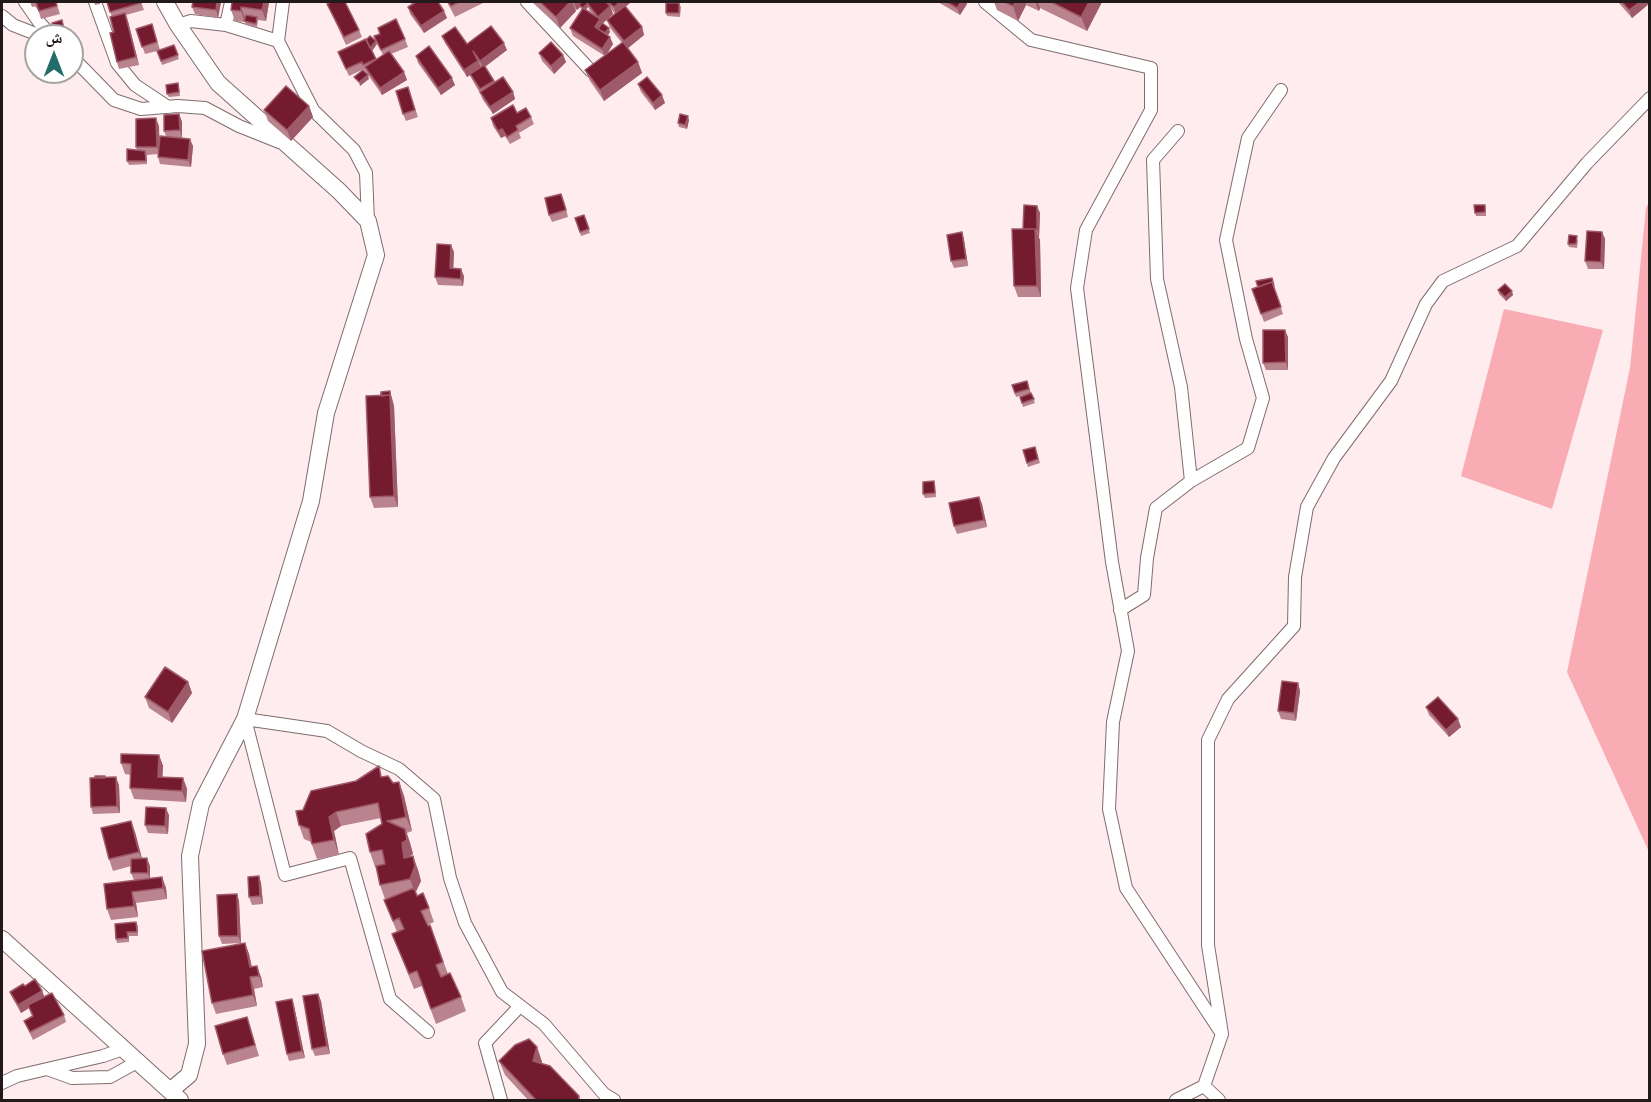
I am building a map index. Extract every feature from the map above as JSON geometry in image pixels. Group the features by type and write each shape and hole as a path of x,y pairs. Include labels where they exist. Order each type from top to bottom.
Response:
{"main road":[{"path":"2,939 175,1096 189,1075 197,1044 190,856 201,804 245,719 311,501 326,413 376,255 368,222 339,191 218,83 165,2"}],"street":[{"path":"25,2 41,24"},
{"path":"95,2 117,63 135,85 168,106"},
{"path":"226,25 231,2"},
{"path":"283,2 278,40 313,110 354,150 366,173 368,222"},
{"path":"527,2 591,71"},
{"path":"985,2 1030,40 1151,68 1151,110 1086,230 1077,288 1110,550 1128,651 1113,722 1109,809 1126,888 1222,1034"},
{"path":"2,16 13,25 24,29"},
{"path":"178,25 191,21 226,25 278,40"},
{"path":"84,69 114,100 141,109 168,106 204,108 239,126 289,146"},
{"path":"1120,610 1143,595 1156,508 1191,482 1248,448 1263,398 1246,339 1226,240 1248,138 1281,90"},
{"path":"1176,1101 1204,1086 1222,1034 1208,945 1208,740 1228,699 1294,626 1295,577 1307,507 1334,458 1391,381 1426,304 1443,281 1517,246 1587,163 1650,98"},
{"path":"1178,131 1153,160 1157,279 1181,387 1191,482"},
{"path":"428,1032 390,999 350,858 285,876 245,719 327,731 361,751 399,769 434,799 450,878 465,923 502,992 544,1024 604,1094 614,1101"},
{"path":"501,1101 485,1043 520,1006"},
{"path":"2,1083 17,1076 103,1056 123,1049"},
{"path":"47,1069 72,1078 110,1077 137,1062"},
{"path":"1204,1086 1219,1101"}],"shaded area":[{"path":"1649,202 1649,852 1567,672 1630,368 1646,208"},
{"path":"1504,309 1603,330 1552,509 1461,476"}],"building":[{"path":"36,2 56,2 57,6 39,11"},
{"path":"107,2 141,2 141,3 110,12"},
{"path":"193,2 217,2 216,10 192,7"},
{"path":"232,2 264,2 262,10 241,7 241,11 231,10"},
{"path":"345,2 359,30 344,37 327,4"},
{"path":"416,2 438,2 444,11 421,26 408,7"},
{"path":"540,2 570,2 556,17"},
{"path":"581,2 589,2 583,8 579,5"},
{"path":"606,2 610,6 598,17 587,3"},
{"path":"608,2 620,2 614,7"},
{"path":"947,2 961,2 957,8"},
{"path":"1051,2 1089,2 1081,17"},
{"path":"1622,2 1640,2 1629,10"},
{"path":"666,3 679,3 679,13 666,13"},
{"path":"625,6 642,27 624,41 607,20"},
{"path":"583,8 600,19 595,27 610,37 602,49 570,28"},
{"path":"125,13 136,57 117,62 110,33 114,32 110,17"},
{"path":"246,15 257,17 256,24 244,21"},
{"path":"396,19 405,39 381,50 374,36 380,34 378,28"},
{"path":"62,20 63,24 52,24"},
{"path":"602,23 609,28 605,33 598,29"},
{"path":"152,24 157,42 142,47 136,29"},
{"path":"491,26 504,43 480,61 473,51 478,61 464,70 442,36 455,27 467,44"},
{"path":"370,36 376,41 370,48 366,40"},
{"path":"366,39 376,59 346,69 338,52"},
{"path":"551,42 563,55 551,66 539,53"},
{"path":"623,42 638,62 600,90 585,70"},
{"path":"174,45 178,55 161,61 157,51"},
{"path":"429,46 452,78 438,88 416,56"},
{"path":"389,51 404,72 380,88 365,67"},
{"path":"484,65 494,81 480,89 470,74"},
{"path":"363,70 368,75 359,82 354,77"},
{"path":"503,77 513,92 490,107 480,92"},
{"path":"647,77 662,95 653,103 638,84"},
{"path":"178,83 179,92 167,94 166,85"},
{"path":"286,86 309,106 287,130 264,110"},
{"path":"408,87 415,110 403,114 396,91"},
{"path":"513,105 517,113 526,108 531,117 516,126 518,130 507,137 502,129 498,131 491,118"},
{"path":"179,114 180,130 164,131 164,115"},
{"path":"680,114 688,116 685,125 678,123"},
{"path":"156,118 157,147 136,147 136,119"},
{"path":"160,136 190,139 188,160 158,157"},
{"path":"127,149 145,151 146,161 127,161"},
{"path":"561,194 566,210 549,215 545,198"},
{"path":"1024,205 1037,206 1037,230 1023,229"},
{"path":"1474,205 1485,205 1485,212 1475,213"},
{"path":"584,215 589,229 580,232 575,218"},
{"path":"1012,229 1035,229 1037,286 1014,286"},
{"path":"1587,231 1602,232 1601,262 1585,261"},
{"path":"962,232 966,259 951,261 947,235"},
{"path":"1569,235 1577,236 1576,244 1568,244"},
{"path":"437,244 451,245 450,268 461,269 461,279 435,277"},
{"path":"1272,278 1274,286 1272,282 1258,287 1256,281"},
{"path":"1272,282 1281,307 1261,314 1252,289"},
{"path":"1505,284 1512,291 1505,297 1498,290"},
{"path":"1263,330 1285,330 1286,362 1263,363"},
{"path":"1027,381 1029,389 1015,393 1012,385"},
{"path":"390,391 390,395 381,396 381,392"},
{"path":"1031,393 1034,399 1022,403 1020,397"},
{"path":"390,395 394,496 370,497 366,396"},
{"path":"1035,447 1038,459 1027,463 1023,450"},
{"path":"934,481 935,493 923,494 923,482"},
{"path":"979,497 984,520 954,526 949,503"},
{"path":"165,667 188,682 168,712 145,697"},
{"path":"1282,681 1298,683 1294,713 1278,711"},
{"path":"1438,697 1458,719 1446,730 1426,707"},
{"path":"121,754 159,755 158,777 183,778 182,791 130,788 131,764 121,763"},
{"path":"379,766 381,777 388,776 393,783 399,782 406,817 387,821 405,829 407,840 402,843 404,858 413,856 415,866 410,879 380,885 376,866 385,864 382,850 370,852 366,834 382,824 378,803 336,812 329,817 334,840 312,844 309,829 299,825 296,811 303,810 311,791 356,781"},
{"path":"116,777 117,806 91,807 90,778"},
{"path":"146,807 166,808 165,826 145,825"},
{"path":"131,821 139,852 109,859 101,828"},
{"path":"147,858 148,873 131,873 131,859"},
{"path":"259,876 260,896 249,897 248,877"},
{"path":"162,877 163,888 132,892 134,906 107,909 104,884"},
{"path":"414,888 417,896 423,893 429,908 421,911 428,926 430,925 443,962 436,965 441,977 450,973 461,997 431,1009 417,971 409,974 392,934 404,929 399,918 393,921 384,900"},
{"path":"237,894 238,936 219,936 217,895"},
{"path":"136,922 137,932 127,932 128,938 116,939 115,924"},
{"path":"245,943 250,967 257,966 259,976 250,977 253,995 212,1003 202,951"},
{"path":"35,979 42,991 18,1005 10,992"},
{"path":"52,993 64,1015 30,1032 24,1021 33,1016 28,1005"},
{"path":"318,994 327,1046 312,1049 303,996"},
{"path":"292,999 302,1051 287,1054 276,1002"},
{"path":"247,1017 255,1045 223,1054 215,1026"},
{"path":"529,1039 537,1047 533,1061 550,1066 579,1096 578,1101 537,1101 499,1061 515,1045"}]}
